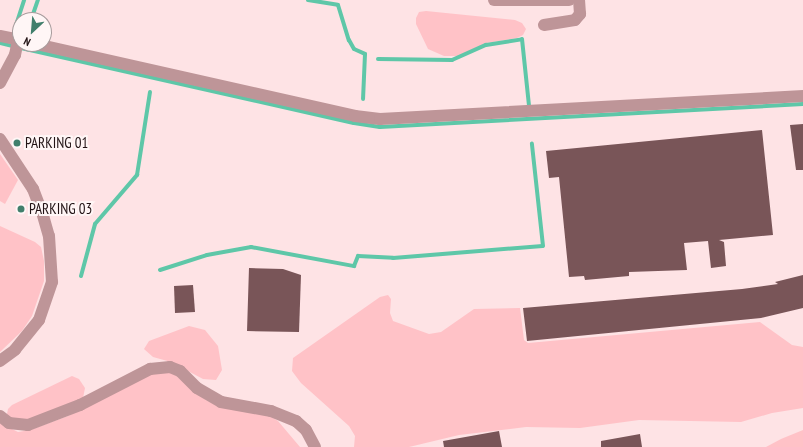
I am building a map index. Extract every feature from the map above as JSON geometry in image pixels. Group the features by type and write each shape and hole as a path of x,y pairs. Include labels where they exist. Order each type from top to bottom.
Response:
{"street":[{"path":"494,0 569,0"},
{"path":"544,25 575,20 580,14 579,0"},
{"path":"0,36 12,39"},
{"path":"52,48 355,116 380,119 803,96"},
{"path":"0,83 16,52"},
{"path":"0,139 33,189 42,212 52,260 52,282 39,320 15,350 0,361"},
{"path":"0,416 9,424 28,425 80,405 150,369 170,367 180,371 198,388 221,402 271,411 296,421 306,430 315,447"}],"shaded area":[{"path":"426,11 515,20 522,23 526,29 523,35 517,38 486,43 458,56 444,56 428,49 416,24 416,18 419,12"},
{"path":"0,154 18,180 5,204 0,201"},
{"path":"0,226 35,242 41,247 44,261 44,281 32,316 22,331 0,352"},
{"path":"388,295 391,299 390,313 393,321 429,334 441,332 474,309 520,308 524,340 528,343 760,322 792,345 803,347 803,408 772,413 741,422 639,420 580,428 526,427 459,435 409,447 354,447 355,436 349,426 301,383 292,371 293,358 380,297"},
{"path":"189,326 205,330 218,346 222,370 216,380 203,379 171,362 153,357 144,349 149,341"},
{"path":"169,372 177,376 206,400 220,407 270,416 278,421 300,447 0,447 0,423 18,432 30,430 68,416 151,374"},
{"path":"72,376 79,379 85,388 83,398 27,420 11,419 7,414 8,409 12,405"},
{"path":"803,430 803,447 766,447 781,439"}],"building":[{"path":"803,124 803,170 796,170 790,125"},
{"path":"762,130 773,235 719,240 724,242 726,266 711,268 708,241 684,243 687,270 629,272 629,276 585,280 584,276 569,277 559,177 549,178 546,151"},
{"path":"249,268 283,269 301,275 299,332 247,331"},
{"path":"803,275 803,308 761,318 527,341 523,308 742,289 778,284 775,282"},
{"path":"193,285 195,312 175,313 174,286"},
{"path":"499,431 502,447 444,447 443,441"},
{"path":"640,434 642,447 601,447 601,441"}],"waterway":[{"path":"20,12 24,0"},
{"path":"34,12 38,0"},
{"path":"308,0 338,5 349,40 354,49 365,54 363,99"},
{"path":"378,59 452,60 486,45 522,39 529,106"},
{"path":"0,43 12,46"},
{"path":"39,52 354,123 380,127 803,104"},
{"path":"81,276 95,224 137,175 150,92"},
{"path":"160,270 207,255 251,247 354,266 358,256 393,258 543,246 532,144"}],"place":[{"name":"PARKING 01","path":"17,143"},
{"name":"PARKING 03","path":"21,209"}]}
